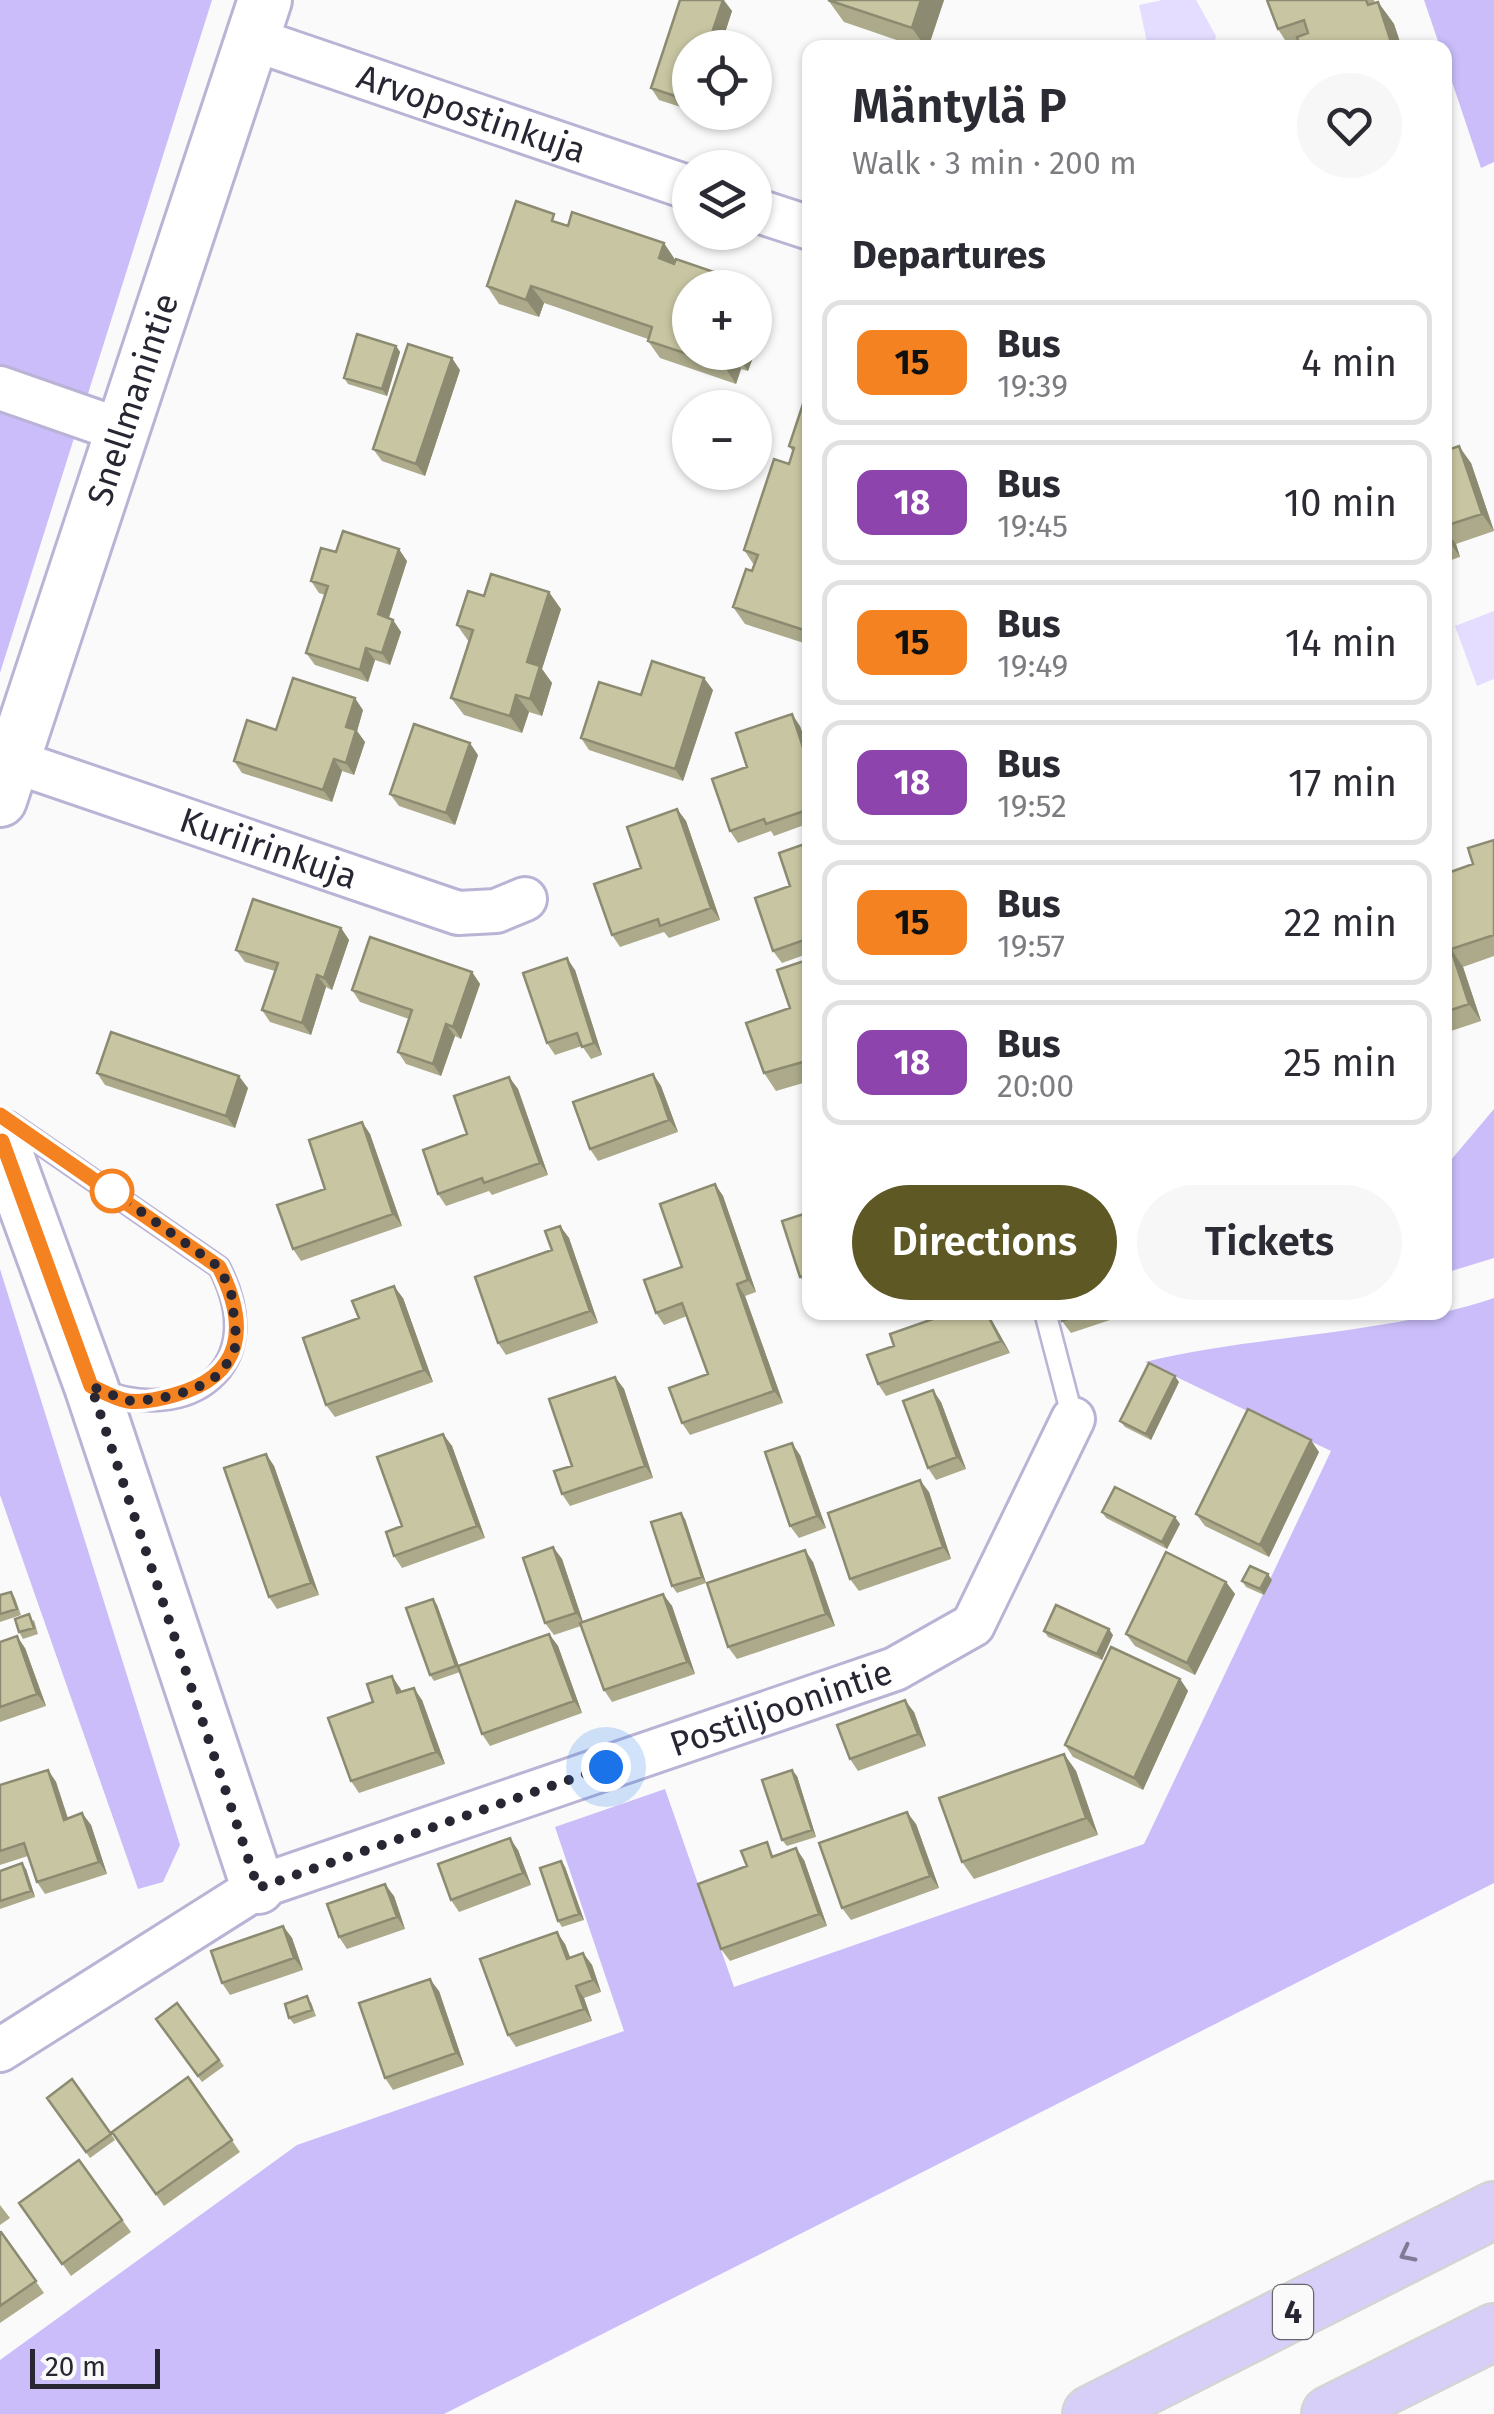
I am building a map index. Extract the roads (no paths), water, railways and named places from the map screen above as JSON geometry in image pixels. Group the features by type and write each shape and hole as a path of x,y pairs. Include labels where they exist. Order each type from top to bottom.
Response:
{"highway":[{"name":"4","path":"1092,2414 1494,2210"},
{"path":"1330,2414 1494,2332"},
{"path":"1388,2383 1494,2352"}],"street":[{"name":"Arvopostinkuja","path":"259,19 672,181"},
{"name":"Snellmanintie","path":"7,780 259,19"},
{"path":"772,216 802,225"},
{"path":"0,388 124,431"},
{"name":"Kuriirinkuja","path":"7,780 458,912 496,911 525,899"},
{"path":"0,1137 91,1386 258,1888"},
{"name":"Postiljoonintie","path":"0,2050 258,1888 895,1670 973,1625 1073,1419"}],"lane":[{"path":"0,1115 219,1267 231,1291 237,1344 222,1373 193,1390 158,1399 127,1401 91,1386"},
{"path":"1047,1320 1073,1419"}]}
